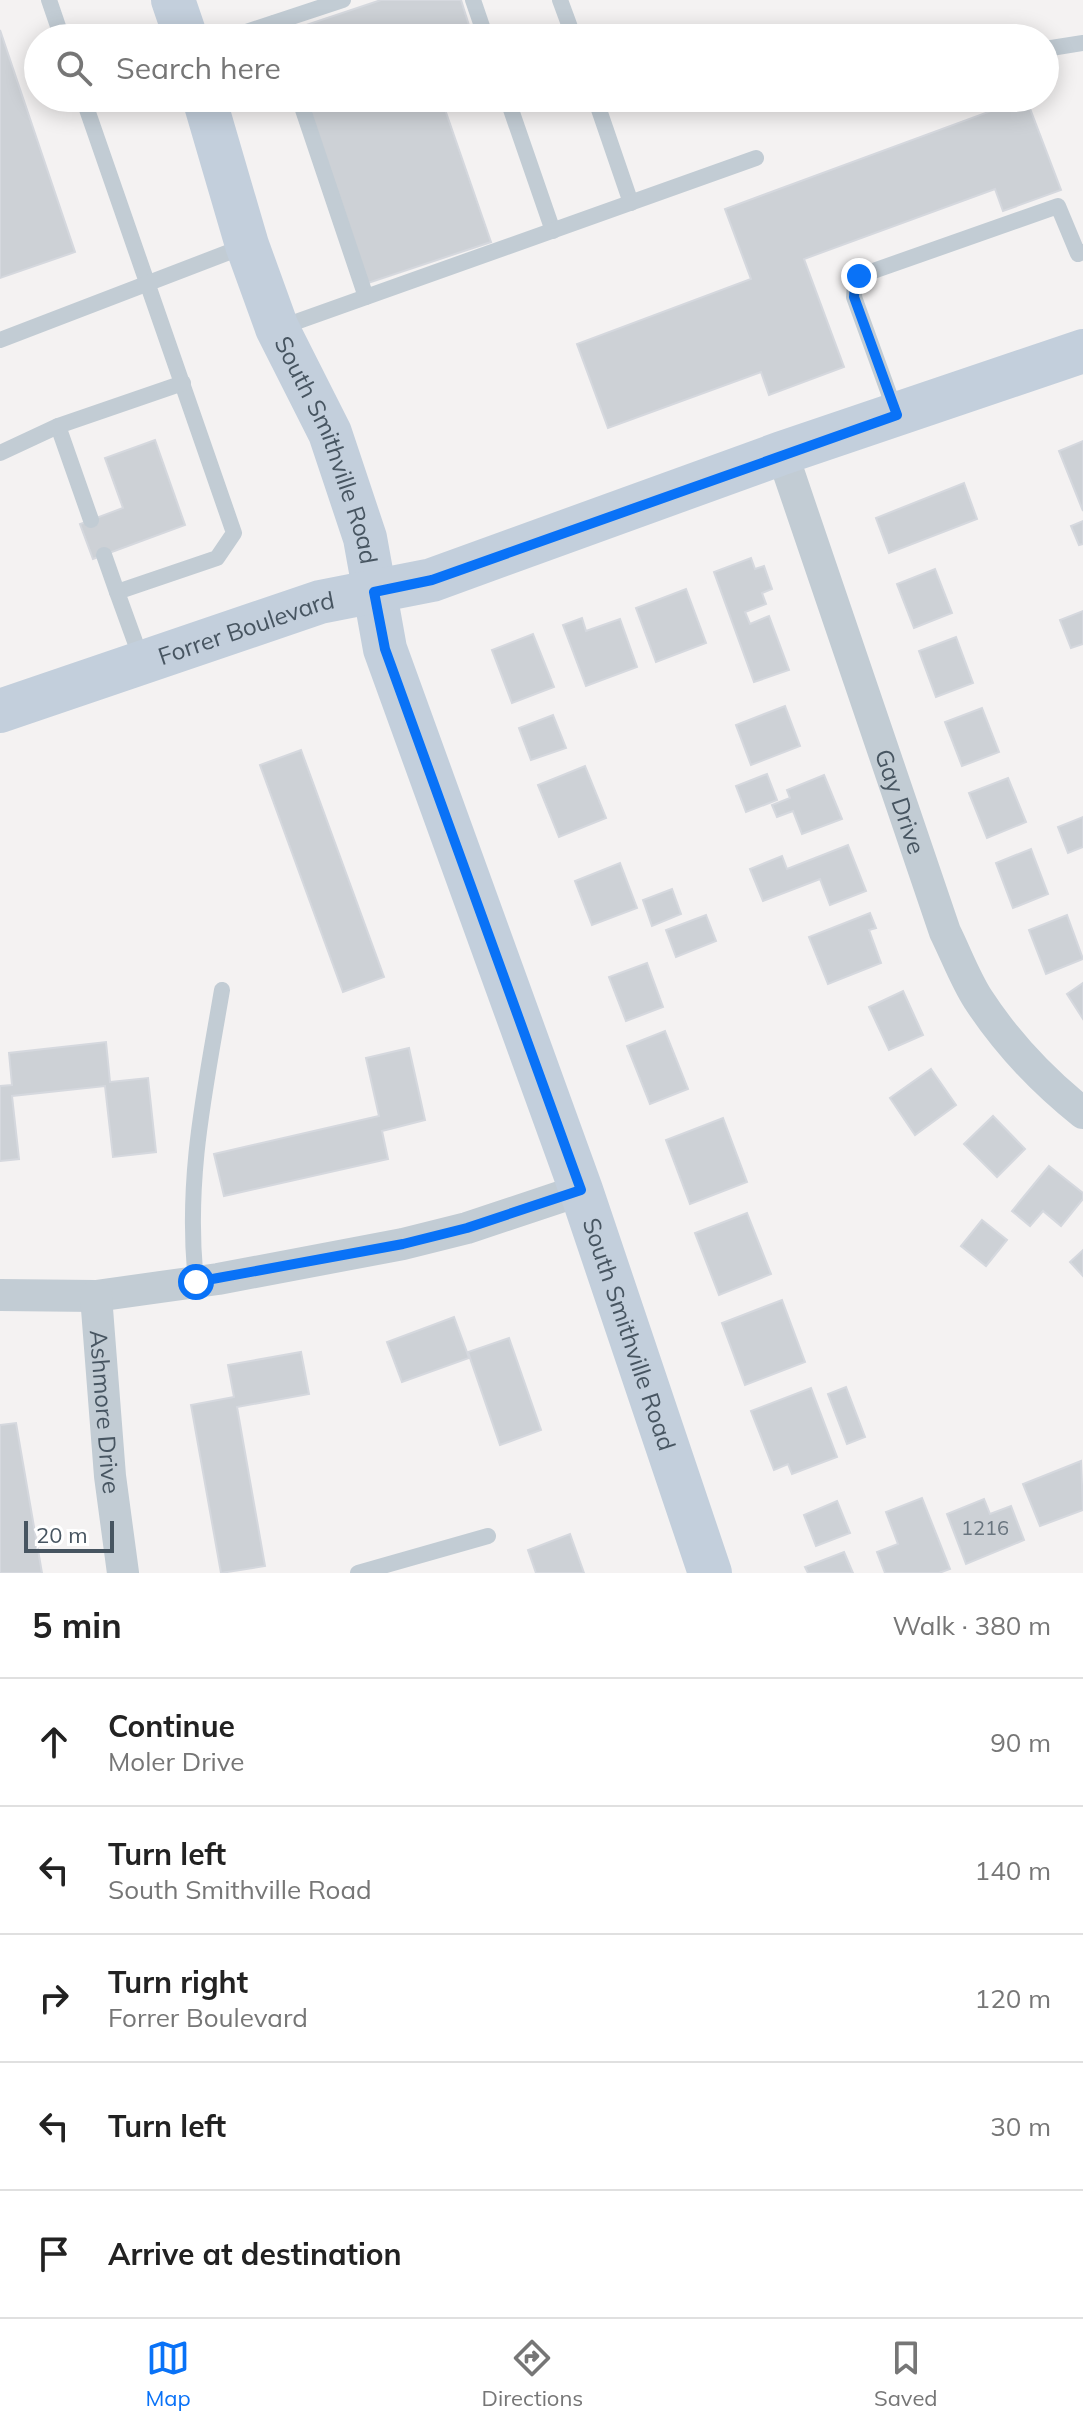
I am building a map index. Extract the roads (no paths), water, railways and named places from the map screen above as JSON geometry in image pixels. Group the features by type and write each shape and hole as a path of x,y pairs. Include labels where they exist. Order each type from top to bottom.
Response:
{"main road":[{"name":"South Smithville Road","path":"208,112 247,245 277,328 330,433 365,538 385,649 581,1190 710,1573"},
{"name":"Forrer Boulevard","path":"0,711 320,602 432,580 782,453 1083,351"}],"street":[{"name":"Gay Drive","path":"782,453 945,932 977,998 1014,1047 1054,1089 1083,1113"},
{"path":"0,1295 96,1296 196,1282 403,1244 467,1228 581,1190"},
{"name":"Ashmore Drive","path":"96,1296 110,1476 123,1573"}],"lane":[{"path":"49,0 57,24"},
{"path":"289,24 343,0"},
{"path":"473,0 481,24"},
{"path":"560,0 569,24"},
{"path":"1059,48 1083,43"},
{"path":"88,112 234,533 217,558 117,592"},
{"path":"304,112 366,297"},
{"path":"512,112 553,231"},
{"path":"600,112 631,203"},
{"path":"277,328 756,158"},
{"path":"897,415 856,307 855,284 859,276 1058,206 1080,253"},
{"path":"0,340 247,245"},
{"path":"0,453 58,426 183,383"},
{"path":"58,426 91,520"},
{"path":"104,555 143,663"},
{"path":"196,1282 192,1238 196,1144 222,990"},
{"path":"358,1573 488,1536"}]}
